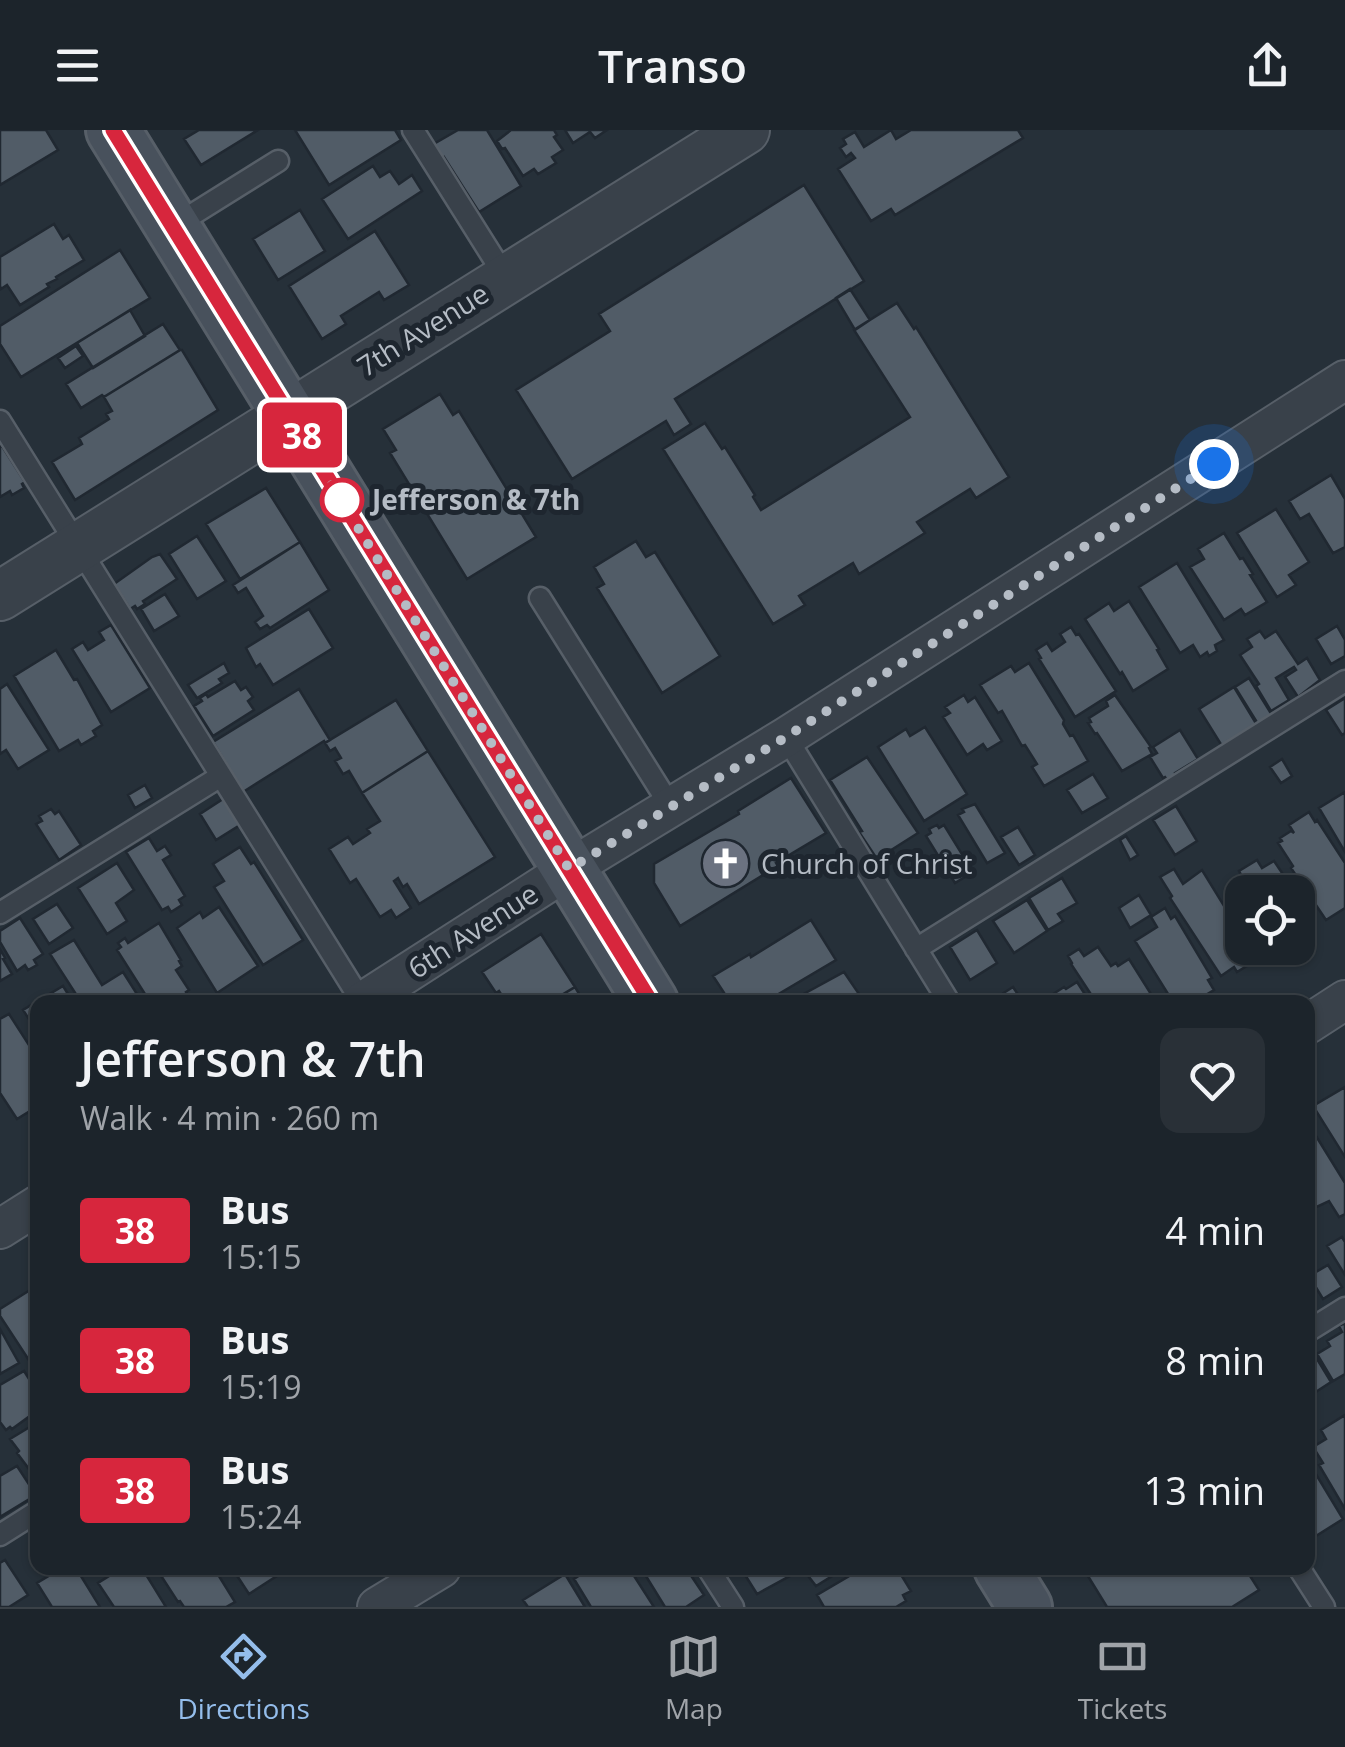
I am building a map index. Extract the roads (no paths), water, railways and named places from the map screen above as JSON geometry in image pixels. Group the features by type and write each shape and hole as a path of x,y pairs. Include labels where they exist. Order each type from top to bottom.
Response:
{"main road":[{"path":"113,130 647,995"},
{"path":"1005,1575 1026,1607"}],"street":[{"name":"7th Avenue","path":"0,596 746,130"},
{"name":"6th Avenue","path":"373,995 1345,380"},
{"path":"1315,1019 1345,1000"},
{"path":"0,1229 30,1211"},
{"path":"377,1607 429,1575"}],"lane":[{"path":"413,130 506,278"},
{"path":"172,227 278,160"},
{"path":"0,421 358,995"},
{"path":"540,598 670,807"},
{"path":"916,949 1345,681"},
{"path":"786,737 945,995"},
{"path":"0,914 221,776"},
{"path":"1315,1327 1345,1308"},
{"path":"0,1534 30,1516"},
{"path":"712,1575 732,1607"},
{"path":"1303,1575 1324,1607"}],"place":[{"name":"Jefferson & 7th","path":"342,500"},
{"name":"Church of Christ","path":"726,864"}]}
